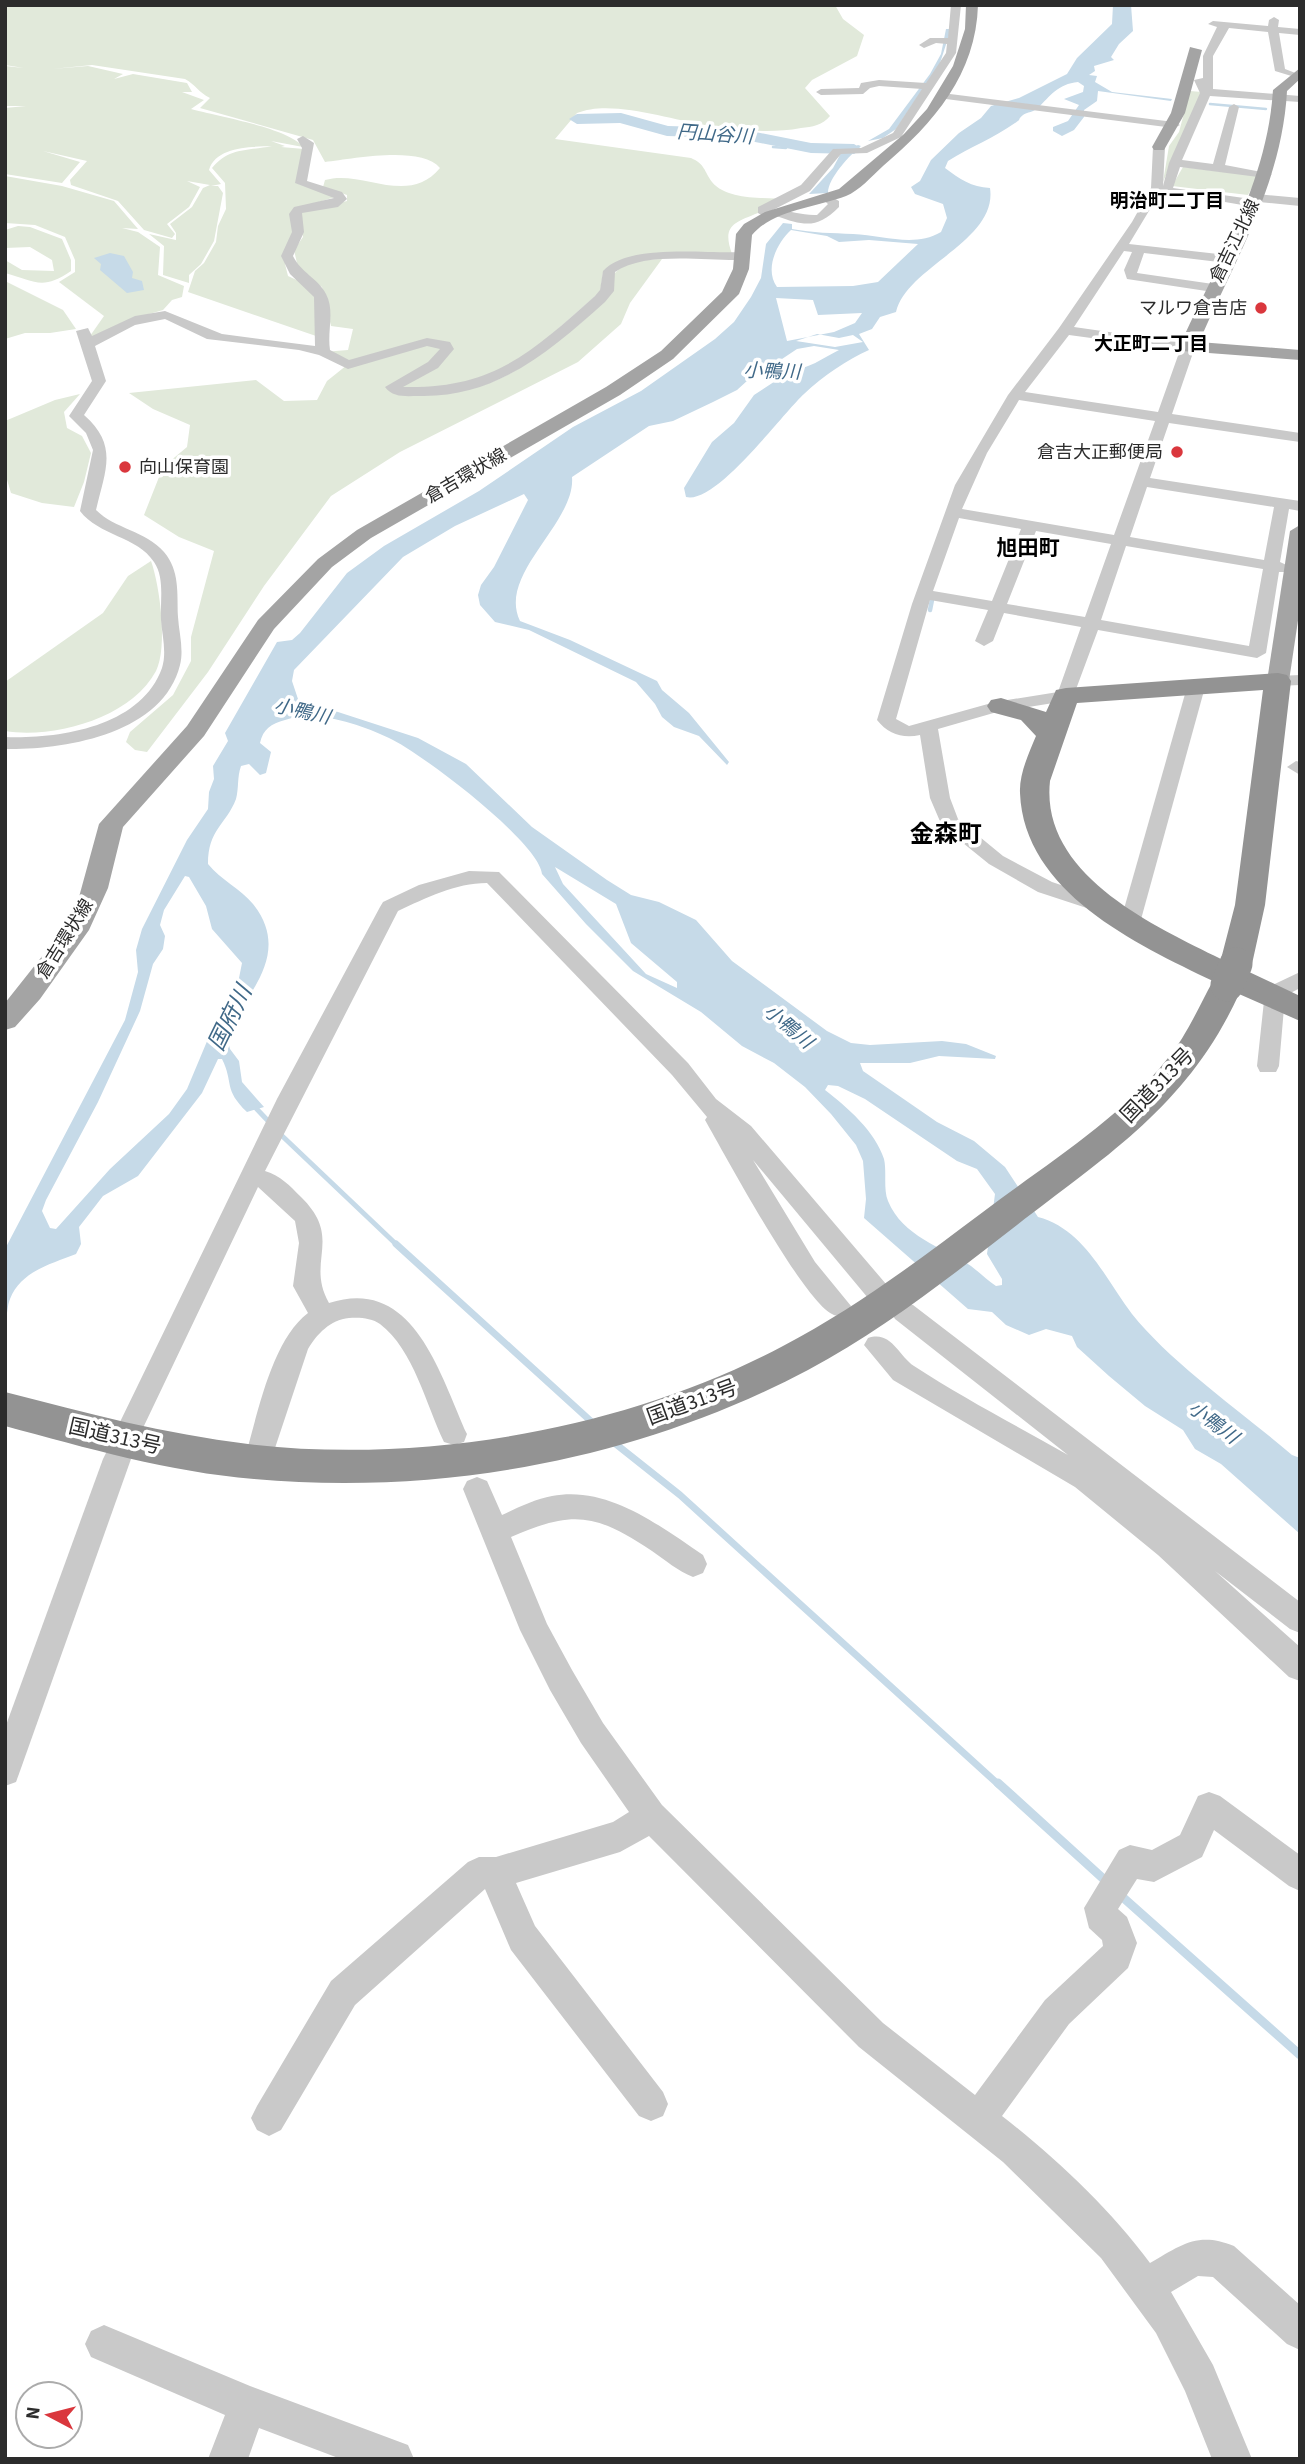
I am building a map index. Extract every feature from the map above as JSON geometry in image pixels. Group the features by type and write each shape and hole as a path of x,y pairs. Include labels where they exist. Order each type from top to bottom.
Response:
{"highway":[{"path":"1282,1001 1119,915 1066,874 1037,823 1034,790 1066,696 1289,681"},
{"name":"国道313号","path":"5,1409 178,1451 258,1461 324,1466 452,1461 569,1441 624,1426 761,1376 835,1335 897,1297 1110,1133 1172,1074 1198,1043 1231,975 1250,905 1289,681"},
{"path":"1001,706 1033,714 1042,720 1050,737"}],"main road":[{"name":"倉吉環状線","path":"10,1008 79,922 93,894 105,837 112,824 196,731 266,625 285,601 326,563 364,534 613,391 667,355 730,294 738,281 744,234 760,220 828,199 856,185 909,137 960,66 971,29 972,5"},
{"path":"1159,147 1204,32"},
{"name":"倉吉江北線","path":"1188,347 1266,174 1280,108 1280,90 1297,74"},
{"path":"1188,347 1300,355"},
{"path":"1289,681 1295,569 1300,531"}],"street":[{"path":"774,214 762,210 791,199 815,183 836,151 863,152 897,135 939,98 954,38 957,5"},
{"path":"1274,24 1280,71 1297,74"},
{"path":"1204,32 1228,25 1274,24 1300,32"},
{"path":"1065,330 1188,347 1066,696 1001,706 918,730 895,728 886,720 951,512 979,453 1015,396 1065,330 1162,189 1208,88 1208,55 1221,29 1228,25"},
{"path":"924,45 934,40 960,37 957,60 960,66"},
{"path":"1189,68 1204,98 1240,108 1218,168"},
{"path":"821,92 863,91 865,85 879,83 939,98 1168,124"},
{"path":"897,135 939,98"},
{"path":"1204,98 1280,108 1300,99"},
{"path":"303,139 308,143 308,148 301,183 338,195 341,199 334,204 298,210 295,214 298,232 287,257 292,272 314,287 322,299 323,352"},
{"path":"1159,147 1162,189"},
{"path":"1175,163 1266,174"},
{"path":"826,170 842,172"},
{"path":"1162,189 1255,200 1300,202"},
{"path":"1121,247 1227,259"},
{"path":"1139,249 1130,270 1137,278 1217,281"},
{"path":"5,743 47,744 96,731 144,703 170,670 173,654 166,568 156,553 125,531 95,520 88,511 101,450 93,431 76,416 99,380 86,337 129,322 160,314 171,315 192,330 215,337 260,345 289,344 323,352 341,363 356,365 436,342 445,345 447,349 443,357 392,387 396,391 414,392 464,389 495,380 509,372 579,318 607,291 609,271 623,260 647,257 741,256"},
{"path":"1015,396 1300,438"},
{"path":"1140,481 1300,506"},
{"path":"924,594 1257,653 1282,503"},
{"path":"951,512 1295,569"},
{"path":"984,641 1030,526"},
{"path":"918,730 949,822 996,860 1045,887 1119,915 1196,687"},
{"path":"5,1771 118,1438 288,1099 390,907 426,890 469,877 492,877 680,1069 708,1105 806,1269 838,1306"},
{"path":"1268,1066 1282,1001 1300,979"},
{"path":"708,1105 743,1132 897,1297 1300,1620"},
{"path":"251,1175 271,1182 307,1219 311,1243 306,1286 323,1316"},
{"path":"258,1461 293,1355 307,1329 323,1316 349,1307 370,1309 389,1317 416,1354 454,1434"},
{"path":"877,1345 902,1372 1085,1479 1168,1546 1300,1667"},
{"path":"477,1489 535,1630 573,1702 651,1816 871,2035 1016,2149 1087,2217 1169,2320 1199,2379 1232,2459"},
{"path":"496,1530 553,1508 589,1507 623,1521 693,1564"},
{"path":"977,2121 1057,2012 1116,1956 1120,1943 1115,1929 1101,1916 1101,1908 1130,1861 1154,1866 1191,1846 1209,1807 1300,1875"},
{"path":"269,2118 343,1993 479,1873 496,1873 620,1836 651,1816"},
{"path":"496,1873 523,1938 651,2104"},
{"path":"1145,2287 1195,2257 1221,2259 1300,2331"},
{"path":"104,2344 248,2405 394,2459"},
{"path":"228,2459 248,2405"}],"green space":[{"path":"5,5 835,5 843,19 864,35 857,56 812,80 805,88 830,116 824,122 813,126 752,131 704,125 623,109 591,109 577,113 555,139 691,158 702,165 712,182 727,192 747,197 787,199 760,208 758,213 732,227 728,237 732,254 663,253 627,258 613,264 603,273 600,292 543,342 505,370 442,394 476,388 517,370 584,320 613,275 620,269 629,264 662,259 630,303 621,324 578,362 400,452 331,496 264,586 208,672 147,752 135,750 126,742 130,732 173,695 191,661 191,637 214,551 179,537 144,515 163,467 187,447 190,425 153,409 129,393 256,380 284,401 317,400 327,381 347,365 323,352 348,350 353,329 331,326 322,287 299,272 294,250 303,237 299,213 347,201 347,195 323,187 325,180 339,178 399,186 414,185 440,168 431,161 402,155 325,162 313,140 200,108 210,98 185,79 92,65 52,69 88,66 123,74 114,79 133,74 187,83 192,92 182,92 204,100 191,109 268,128 295,140 303,147 271,141 285,146 281,147 304,149 299,184 335,197 299,208 285,264 288,276 303,283 316,299 316,336 188,292 195,271 204,263 216,242 218,226 226,209 225,183 212,168 232,153 272,146 236,149 219,156 213,162 209,170 221,184 211,186 218,186 223,193 214,241 201,264 189,275 189,283 163,275 164,246 149,234 176,240 176,233 170,224 192,207 203,188 210,185 187,181 200,187 189,207 167,224 175,234 172,238 144,230 118,201 71,185 70,180 87,161 43,151 80,162 62,183 5,174 5,108 26,106 5,106 5,66 24,68 5,65"},
{"path":"1190,91 1202,92 1163,182 1169,146 1179,132"},
{"path":"1183,167 1258,176 1248,195 1172,186"},
{"path":"5,176 62,186 114,201 138,229 122,228 138,232 160,247 158,275 184,286 182,297 172,300 163,310 139,317 96,337 90,336 104,316 59,282 75,272 75,260 65,237 35,225 5,223"},
{"path":"18,226 30,227 62,239 71,260 71,271 45,283 5,273 5,260 22,270 54,271 52,260 30,247 5,248 5,230"},
{"path":"5,281 63,310 76,329 25,333 5,339"},
{"path":"80,394 64,412 67,428 82,436 91,453 74,507 42,503 11,493 5,473 5,421 55,400"},
{"path":"151,561 160,601 162,648 156,671 144,687 129,701 90,722 46,732 5,731 5,682 103,613 128,576"}],"water":[{"path":"1113,5 1131,5 1133,31 1119,44 1111,57 1114,60 1094,66 1095,71 1089,75 1097,76 1095,82 1112,92 1172,99 1171,101 1098,91 1097,101 1084,110 1084,117 1074,130 1062,136 1053,131 1053,127 1068,121 1079,105 1064,99 1083,92 1084,86 1078,82 1071,83 1055,91 1036,109 1023,115 1007,128 948,161 945,168 956,176 971,184 990,188 989,207 980,223 966,239 916,281 903,296 896,312 880,317 872,329 859,334 869,350 844,363 811,387 731,473 699,496 686,497 684,488 712,442 734,423 754,395 783,376 783,372 758,371 737,390 673,421 649,426 572,477 570,494 562,512 527,567 519,585 516,603 520,621 570,640 657,681 662,690 689,713 729,762 727,765 699,736 674,727 662,717 655,704 636,682 529,630 495,622 480,605 478,595 481,585 494,567 528,500 524,494 455,526 403,557 294,670 292,681 298,699 418,738 466,764 532,827 631,895 659,902 696,920 732,961 827,1031 851,1043 870,1045 942,1041 966,1044 996,1056 995,1059 939,1056 910,1063 860,1063 863,1071 937,1122 974,1141 1005,1167 1038,1217 1054,1223 1081,1243 1148,1333 1208,1387 1292,1455 1300,1458 1300,1534 1221,1464 1195,1449 1183,1430 1145,1406 1109,1376 1077,1347 1072,1336 1046,1329 1029,1335 1006,1325 992,1312 968,1309 864,1218 866,1199 863,1161 856,1145 805,1087 774,1063 742,1046 701,1012 633,971 586,924 542,874 536,860 521,841 476,799 426,761 389,738 338,720 298,717 272,725 266,731 260,743 271,752 266,773 260,775 249,764 241,766 236,799 214,835 209,852 208,864 253,904 264,922 268,939 262,972 226,1033 230,1049 239,1061 242,1082 264,1107 247,1112 232,1091 222,1059 218,1059 202,1093 138,1176 103,1196 79,1227 81,1244 76,1254 47,1265 21,1282 10,1299 5,1321 5,1249 125,1020 138,972 136,950 142,929 187,840 208,809 209,792 214,779 213,766 228,741 225,733 277,642 292,640 300,633 347,573 384,546 479,491 573,427 641,391 715,339 734,322 751,297 761,278 766,244 783,223 792,224 792,229 909,240 931,237 941,232 947,218 943,204 915,194 911,187 920,181 931,160 959,133 981,118 991,106 1019,98 1067,74 1077,58 1112,24","holes":["791,230 827,236 839,242 869,240 918,244 878,282 853,286 777,287 773,280 772,264","776,298 813,300 818,315 862,313 855,323 820,335 839,338 853,335 863,342 835,347 796,341 808,337 787,341","814,346 839,350 799,369 782,369 773,365 797,349","555,867 616,904 631,943 677,982 677,988 646,974 563,884","185,876 189,877 206,906 212,929 242,963 239,978 213,1027 187,1089 169,1114 110,1169 56,1229 50,1228 42,1211 98,1102 140,1011 153,964 163,949 165,936 160,925 164,910","828,1085 838,1086 865,1099 957,1161 977,1169 995,1194 987,1254 1002,1279 1002,1285 996,1286 971,1266 924,1240 903,1224 888,1201 885,1164 880,1149 851,1112 825,1090"]},
{"path":"946,29 951,29 940,63 896,129 883,138 868,141 889,129 930,74 941,54"},
{"path":"861,146 836,174 828,193 809,194 833,168 841,153"},
{"path":"110,253 124,256 133,272 132,278 142,281 144,290 127,293 100,270 101,264 94,258"}],"waterway":[{"path":"1210,104 1266,109"},
{"name":"円山谷川","path":"577,119 621,118 667,131 735,133 811,148 854,149"},
{"path":"773,147 786,148"},
{"path":"930,610 932,600"},
{"path":"252,1104 271,1124"},
{"path":"278,1132 398,1246"},
{"path":"396,1244 594,1424"},
{"path":"612,1441 680,1495 999,1785"},
{"path":"998,1783 1108,1883"},
{"path":"1118,1893 1300,2055"}],"place":[{"name":"マルワ倉吉店","path":"1261,308"},
{"name":"倉吉大正郵便局","path":"1177,452"},
{"name":"向山保育園","path":"125,467"}],"district":[{"name":"明治町二丁目","path":"1167,201"},
{"name":"大正町二丁目","path":"1151,344"},
{"name":"旭田町","path":"1028,548"},
{"name":"金森町","path":"946,834"}],"water label":[{"name":"小鴨川","path":"772,372"},
{"name":"小鴨川","path":"302,712"},
{"name":"国府川","path":"230,1018"},
{"name":"小鴨川","path":"788,1027"},
{"name":"小鴨川","path":"1213,1423"}]}
